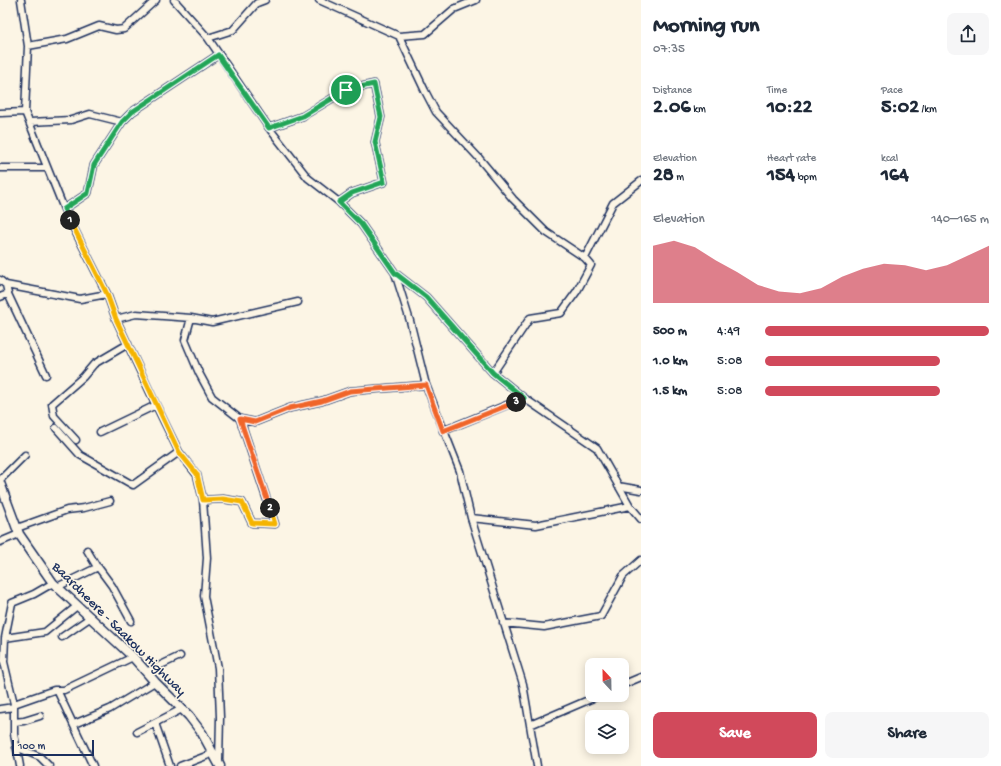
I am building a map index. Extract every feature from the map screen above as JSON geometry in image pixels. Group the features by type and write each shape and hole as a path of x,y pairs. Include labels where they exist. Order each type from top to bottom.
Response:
{"main road":[{"name":"Baardheere - Saakow Highway","path":"0,481 18,531 55,585 133,657 182,709 202,733 219,764"}],"street":[{"path":"21,0 28,46 25,112 64,209 107,294 116,319 156,405 179,452 197,474 203,500 207,558 204,596 218,668 220,716 219,764"},
{"path":"28,46 67,39 99,26 116,30 124,29 156,0"},
{"path":"174,0 208,38 218,55 269,128 308,178 339,202 361,224 395,273 426,297 493,373 524,398 597,448 630,506 641,520"},
{"path":"208,38 233,30 254,2 265,0"},
{"path":"319,0 399,36 425,34 454,9 476,0"},
{"path":"399,36 436,112 478,157 513,199 546,232 585,258 591,265 577,291 561,313 530,318 493,373"},
{"path":"64,209 88,193 94,165 122,122 132,112 218,55"},
{"path":"269,128 303,116 346,90 374,84 381,117 375,142 384,182 352,193 339,202"},
{"path":"0,113 25,112"},
{"path":"30,122 71,120 90,114 122,122"},
{"path":"0,168 47,168"},
{"path":"585,258 614,203 641,181"},
{"path":"395,273 410,322 426,385 460,471 471,518 523,684 537,766"},
{"path":"0,280 6,285 80,299 107,294"},
{"path":"6,285 8,294 46,375"},
{"path":"0,297 8,294"},
{"path":"116,319 136,314 191,318 212,322 298,302"},
{"path":"191,318 185,340 199,373 212,397 240,419 255,422 290,408 322,401 350,391 426,385"},
{"path":"76,440 54,416 52,404 83,377 94,364 128,344"},
{"path":"443,431 524,398"},
{"path":"100,432 156,405"},
{"path":"203,500 223,499 242,502 252,523 275,524 240,419"},
{"path":"56,428 80,455 133,485 179,452"},
{"path":"0,481 25,455"},
{"path":"618,486 641,490"},
{"path":"0,542 18,531 67,510 84,508 110,501"},
{"path":"471,518 536,525 630,506"},
{"path":"87,550 106,578 131,621"},
{"path":"503,623 544,627 601,616 623,576 641,560"},
{"path":"20,766 16,747 14,705 3,670 5,638 12,603 97,566"},
{"path":"5,638 45,632 77,606"},
{"path":"62,637 91,617"},
{"path":"146,672 180,656"},
{"path":"0,709 57,690 64,690 133,657"},
{"path":"629,682 641,677"},
{"path":"74,724 110,709 155,682"},
{"path":"57,690 94,766"},
{"path":"530,725 585,701"},
{"path":"137,732 182,709"},
{"path":"14,722 24,721 40,716"},
{"path":"155,723 170,766"},
{"path":"16,747 40,757 49,766"},
{"path":"180,766 214,753"}],"route":[{"path":"218,55 269,128 303,116 346,90 374,84 381,117 375,142 384,182 352,193 339,202 361,224 395,273 426,297 493,373 524,398 443,431 426,385 350,391 322,401 290,408 255,422 240,419 275,524 252,523 242,502 223,499 203,500 197,474 179,452 116,319 107,294 64,209 88,193 94,165 122,122 132,112 218,55"}]}
